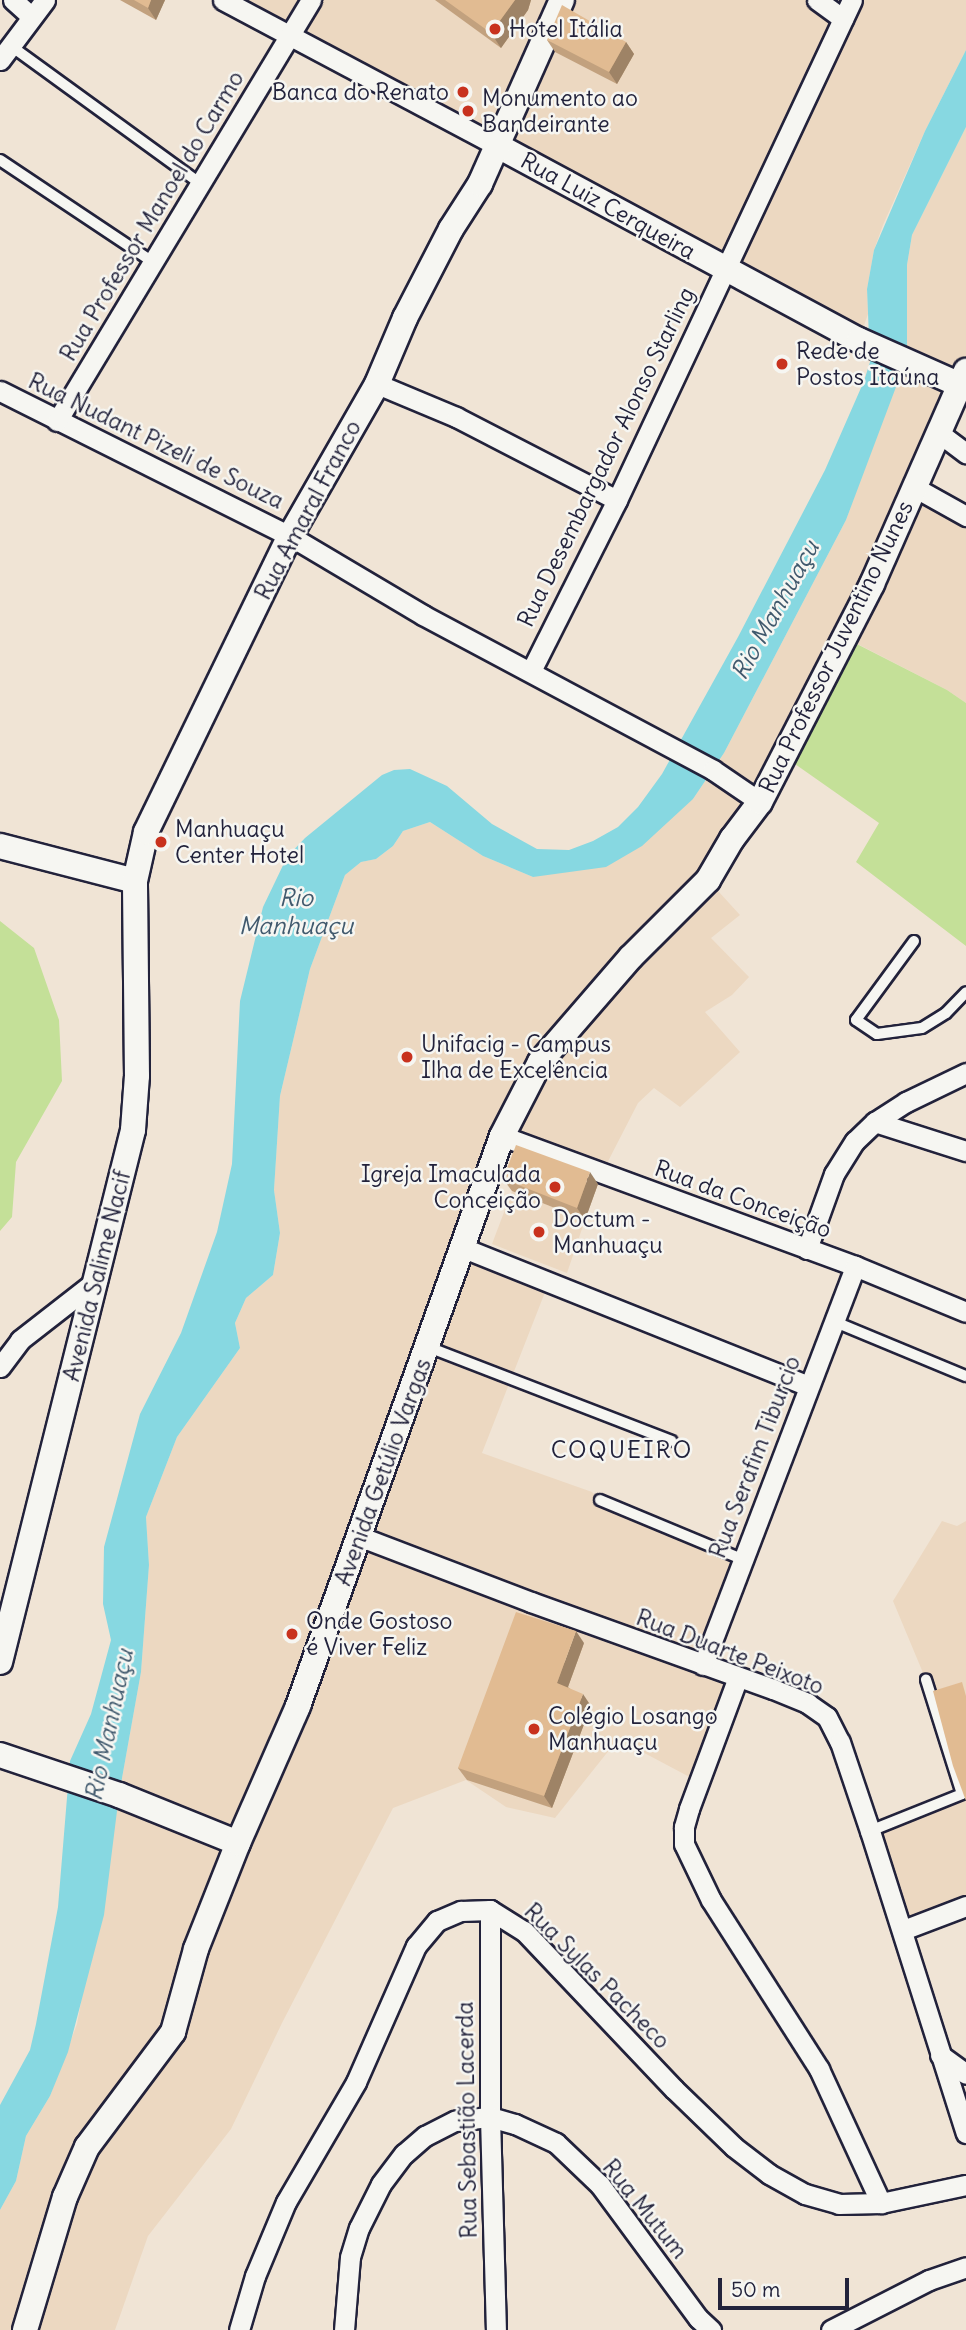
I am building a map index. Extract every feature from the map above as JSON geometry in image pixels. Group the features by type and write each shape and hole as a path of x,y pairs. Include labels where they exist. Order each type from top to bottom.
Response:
{"street":[{"path":"13,0 32,18"},
{"path":"6,53 45,0"},
{"name":"Rua Luiz Cerqueira","path":"223,0 859,340 964,382"},
{"name":"Rua Professor Manoel do Carmo","path":"57,421 198,183 311,0"},
{"name":"Rua Amaral Franco","path":"135,881 146,832 159,803 290,536 377,384 405,318 498,146 562,0"},
{"path":"817,0 843,19"},
{"name":"Rua Desembargador Alonso Starling","path":"531,671 618,500 723,269 852,0"},
{"name":"Rua Professor Juventino Nunes","path":"502,1136 540,1062 631,957 708,880 732,839 760,802 872,584 964,382"},
{"path":"377,384 456,416 618,500"},
{"name":"Rua Nudant Pizeli de Souza","path":"0,391 290,536 423,615 722,775 760,802"},
{"path":"939,433 966,453"},
{"path":"914,487 966,516"},
{"path":"0,846 135,881"},
{"name":"Avenida Salime Nacif","path":"0,1662 20,1592 133,1130 137,1076 135,881"},
{"path":"807,1249 834,1174 855,1141 875,1122 966,1073"},
{"path":"875,1122 966,1151"},
{"name":"Avenida Getúlio Vargas","path":"25,2330 65,2197 88,2147 173,2032 196,1949 238,1843 298,1706 361,1537 502,1136"},
{"name":"Rua da Conceição","path":"502,1136 855,1266 966,1312"},
{"path":"461,1247 808,1386"},
{"name":"Rua Serafim Tiburcio","path":"703,1665 855,1266"},
{"path":"0,1367 20,1340 97,1280"},
{"name":"Rua Duarte Peixoto","path":"361,1537 807,1703 827,1717 840,1742 870,1831 966,2133"},
{"path":"0,1607 20,1592"},
{"path":"738,1677 689,1809 684,1827 684,1844 710,1900 819,2069 881,2203"},
{"path":"0,1755 127,1798 238,1843"},
{"path":"902,1930 966,1906"},
{"name":"Rua Sylas Pacheco","path":"239,2330 255,2276 286,2202 356,2081 416,1946 437,1921 461,1911 490,1910 524,1931 674,2089 734,2147 769,2174 806,2194 839,2204 881,2203 966,2185"},
{"name":"Rua Sebastião Lacerda","path":"490,1910 490,2117 496,2330"},
{"path":"940,2055 966,2074"},
{"path":"344,2330 350,2257 359,2228 381,2184 404,2154 425,2136 455,2121 490,2117"},
{"name":"Rua Mutum","path":"490,2117 515,2124 556,2143 600,2185 698,2318 711,2330"},
{"path":"831,2330 929,2280 966,2267"}],"lane":[{"path":"6,53 198,183"},
{"path":"0,160 153,262"},
{"path":"914,941 856,1020 877,1034 922,1028 946,1013 966,992"},
{"path":"833,1321 966,1376"},
{"path":"427,1347 672,1441"},
{"path":"600,1500 742,1559"},
{"path":"870,1831 962,1794 926,1680"}],"shaded area":[{"path":"223,0 966,0 966,50 925,131 883,225 874,250 867,289 868,314 859,340"},
{"path":"966,127 966,371 915,487 966,516 966,703 947,690 846,638 708,880 740,915 711,938 749,977 732,995 705,1012 740,1052 680,1107 654,1088 638,1103 602,1173 502,1137 461,1246 549,1282 482,1453 592,1492 600,1500 742,1559 704,1664 738,1677 699,1782 618,1739 555,1818 506,1807 466,1780 393,1808 282,2023 231,2129 148,2236 115,2330 0,2330 0,2210 16,2181 26,2136 50,2096 77,2024 119,1795 141,1672 149,1565 146,1517 177,1437 240,1348 235,1323 246,1298 273,1275 280,1233 274,1190 280,1096 310,969 345,875 361,862 376,859 393,846 403,831 430,822 483,856 533,877 693,799 724,753 846,520 907,348 907,265 912,235"},
{"name":"Doctum - Manhuaçu","path":"512,1191 585,1220 567,1273 492,1244"},
{"path":"942,1521 957,1526 966,1521 966,1906 903,1930 870,1831 962,1794 926,1680 893,1601"}],"green space":[{"path":"845,638 947,690 966,703 966,946 856,862 879,823 785,757"},
{"path":"0,921 34,948 59,1020 62,1081 16,1162 12,1217 0,1231"}],"water":[{"name":"Rio Manhuaçu","path":"966,50 966,127 912,235 907,265 907,348 899,379 846,520 724,753 693,799 642,846 606,867 533,877 483,856 430,822 403,831 393,846 376,859 361,862 345,875 310,969 280,1096 274,1190 280,1233 273,1275 246,1298 235,1323 240,1348 177,1437 146,1517 149,1565 141,1672 119,1795 104,1915 68,2052 50,2096 26,2136 16,2181 0,2210 0,2105 30,2050 58,1907 70,1761 91,1714 111,1640 103,1604 104,1547 140,1414 181,1333 217,1232 232,1164 240,1001 263,907 287,857 305,838 382,775 394,770 410,769 447,786 492,824 537,849 569,850 593,841 618,827 638,807 662,774 738,637 825,470 864,381 870,362 867,289 874,250 925,131"}],"building":[{"path":"134,0 151,0 148,8"},
{"path":"445,0 515,0 491,33"},
{"path":"562,5 626,42 609,72 547,40"},
{"name":"Igreja Imaculada Conceição","path":"516,1145 590,1172 577,1208 503,1179"},
{"name":"Colégio Losango Manhuaçu","path":"516,1612 576,1631 557,1683 583,1694 544,1796 458,1768"},
{"path":"962,1682 966,1696 966,1801 953,1766 933,1691"}],"place":[{"name":"Hotel Itália","path":"495,29"},
{"name":"Banca do Renato","path":"463,92"},
{"name":"Monumento ao Bandeirante","path":"468,111"},
{"name":"Rede de Postos Itaúna","path":"782,364"},
{"name":"Manhuaçu Center Hotel","path":"161,842"},
{"name":"Unifacig - Campus Ilha de Excelência","path":"407,1057"},
{"name":"Igreja Imaculada Conceição","path":"555,1187"},
{"name":"Doctum - Manhuaçu","path":"539,1232"},
{"name":"Onde Gostoso é Viver Feliz","path":"292,1634"},
{"name":"Colégio Losango Manhuaçu","path":"534,1729"}],"district":[{"name":"COQUEIRO","path":"622,1450"}]}
